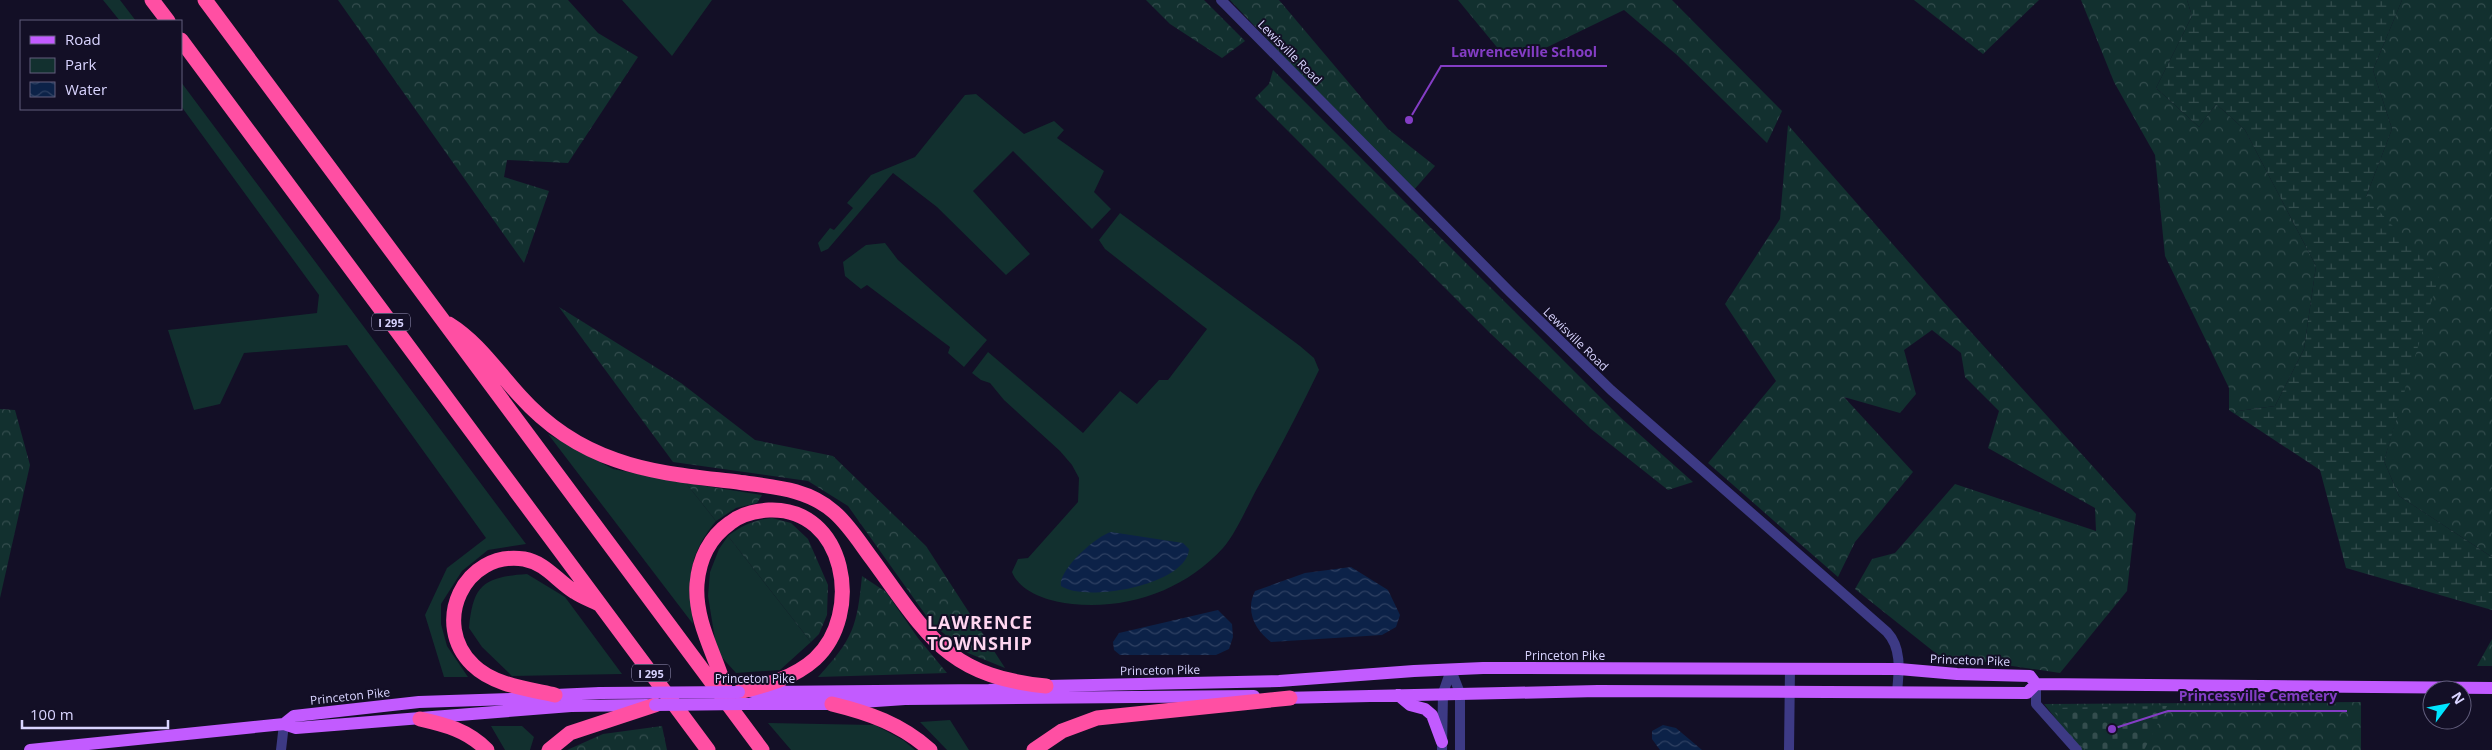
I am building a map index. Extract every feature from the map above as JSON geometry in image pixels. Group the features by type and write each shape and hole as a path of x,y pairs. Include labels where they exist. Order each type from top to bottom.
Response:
{"highway":[{"path":"152,0 167,20"},
{"path":"205,0 762,750"},
{"name":"I 295","path":"182,41 601,605 704,747"},
{"path":"441,319 467,335 538,415 555,429 592,450 640,468 790,490 821,502 845,523 924,630 950,654 965,664 998,679 1046,686"},
{"path":"730,709 725,681 710,647 702,619 697,594 699,572 707,548 723,528 739,517 759,511 787,512 811,523 829,542 837,558 842,581 841,612 834,636 791,684 740,692"},
{"path":"555,695 494,679 472,664 464,654 454,633 453,611 461,589 469,578 489,564 513,558 525,560 546,568 574,592 601,605"},
{"path":"1034,750 1062,731 1097,718 1290,698"},
{"path":"832,704 872,715 892,723 930,750"},
{"path":"549,750 601,706 655,705"},
{"path":"420,719 453,727 476,740 486,750"}],"main road":[{"name":"Princeton Pike","path":"791,684 989,690 1046,686 1279,681 1450,670 1790,668 1899,669 1957,674 2030,676 2036,684"},
{"name":"Princeton Pike","path":"655,705 832,704 915,699 1254,696 1290,698 1460,692 1790,691 2028,693 2036,684 2492,688"},
{"name":"Princeton Pike","path":"30,750 284,724 296,728 420,719 444,715 601,706 740,692"},
{"name":"Princeton Pike","path":"284,724 294,716 410,703 538,698 555,695 601,706"},
{"path":"1398,695 1410,705 1425,709 1432,715 1442,746"}],"street":[{"name":"Lewisville Road","path":"1220,0 1510,292 1611,390 1887,632 1897,648 1899,669 1897,692"},
{"path":"1789,750 1790,668"},
{"path":"1450,670 1460,692 1460,750"},
{"path":"1442,746 1444,693 1450,670"},
{"path":"2036,684 2036,704 2077,750"},
{"path":"281,750 284,724"}],"green space":[{"path":"103,0 120,0 135,20 119,20"},
{"path":"338,0 568,0 598,33 638,57 568,163 507,160 504,177 549,191 524,263"},
{"path":"622,0 712,0 672,56"},
{"path":"1146,0 1204,0 1245,41 1222,58 1170,24"},
{"path":"1230,0 1279,0 1388,129 1435,166 1412,192"},
{"path":"1458,0 1672,0 1782,111 1767,143 1677,55 1624,10 1531,55 1505,57"},
{"path":"1914,0 2039,0 1983,54"},
{"path":"2081,0 2187,0 2192,16 2156,88 2199,127 2216,104 2245,130 2316,266 2304,349 2275,406 2238,411 2235,414 2229,410 2229,388 2165,256 2155,155 2114,82"},
{"path":"2187,0 2402,0 2373,70 2392,129 2366,197 2439,276 2384,461 2399,496 2492,557 2492,610 2346,568 2320,470 2235,414 2238,411 2275,406 2304,349 2316,266 2245,130 2216,104 2199,127 2156,88 2192,16"},
{"path":"2402,0 2492,0 2492,557 2399,496 2384,461 2406,384 2366,197 2392,129 2373,70"},
{"path":"1273,70 1620,417 1693,482 1668,490 1591,429 1490,333 1255,98 1269,84"},
{"path":"182,83 526,544 488,550 462,571 441,604 441,624 447,646 468,677 444,677 425,615 447,568 486,538 347,345 244,353 220,404 194,410 168,330 317,313 319,295 182,107"},
{"path":"976,94 1024,134 1054,121 1064,130 1057,138 1104,171 1094,192 1111,209 1092,229 1013,151 973,191 1030,254 1006,275 937,207 893,173 828,249 821,252 818,243 830,228 834,230 853,208 847,203 871,175 915,157 965,95"},
{"path":"1788,125 1941,299 2136,514 2127,591 2060,673 1938,655 1855,589 1872,559 1895,553 1955,484 2096,531 2095,508 1988,448 1999,411 1965,377 1961,353 1932,330 1904,350 1916,394 1900,413 1844,397 1913,472 1855,542 1838,577 1708,463 1776,381 1725,304 1780,219"},
{"path":"1120,213 1300,346 1314,358 1319,370 1238,526 1223,548 1208,563 1173,586 1134,600 1114,604 1093,605 1063,603 1045,599 1029,591 1022,586 1012,572 1018,559 1028,558 1078,502 1079,478 1072,465 1060,451 1004,400 990,383 981,380 972,373 988,352 1083,433 1120,391 1137,404 1159,380 1168,380 1207,329 1105,249 1099,240"},
{"path":"885,243 898,260 987,340 964,367 948,353 950,347 867,285 861,289 845,276 843,262 866,245"},
{"path":"559,307 681,383 755,440 833,456 926,546 1005,668 968,653 932,624 848,506 808,481 673,462"},
{"path":"0,409 15,410 30,465 0,598"},
{"path":"548,434 613,469 686,483 716,521 706,534 694,558 691,581 693,624"},
{"path":"686,483 762,495 757,503 736,508 716,521"},
{"path":"772,518 791,523 808,539 828,585 827,615 819,634 811,642 728,536 749,524"},
{"path":"728,536 811,642 780,670 736,673 717,652 708,596 710,572 719,549"},
{"path":"527,574 565,597 622,674 512,676 482,647 469,628 474,601 478,592 491,581 512,575"},
{"path":"862,576 886,592 918,638 947,673 818,677 839,652 851,631 858,608"},
{"path":"2492,639 2492,666 2477,666"},
{"path":"2361,702 2361,750 2081,750 2044,704"},
{"path":"2167,706 2144,750 2085,750 2051,708"},
{"path":"950,720 969,750 947,750 920,722"},
{"path":"768,723 875,725 903,740 915,750 791,750"},
{"path":"491,726 522,726 534,737 530,750 505,750"},
{"path":"662,726 667,750 567,750 603,734"}],"water":[{"path":"1111,532 1183,543 1189,549 1184,562 1172,572 1154,581 1134,587 1091,592 1074,591 1061,586 1065,571 1079,554 1096,540"},
{"path":"1351,567 1388,590 1400,615 1396,627 1382,635 1271,642 1256,626 1251,613 1252,598 1255,591 1305,573"},
{"path":"1218,610 1232,624 1233,637 1229,649 1216,655 1120,655 1114,650 1113,642 1119,633"},
{"path":"1663,725 1676,728 1702,750 1660,750 1652,739 1652,731"}],"place":[{"name":"Lawrenceville School","path":"1409,120"},
{"name":"Princessville Cemetery","path":"2112,729"}],"district":[{"name":"LAWRENCE TOWNSHIP","path":"980,632"}]}
